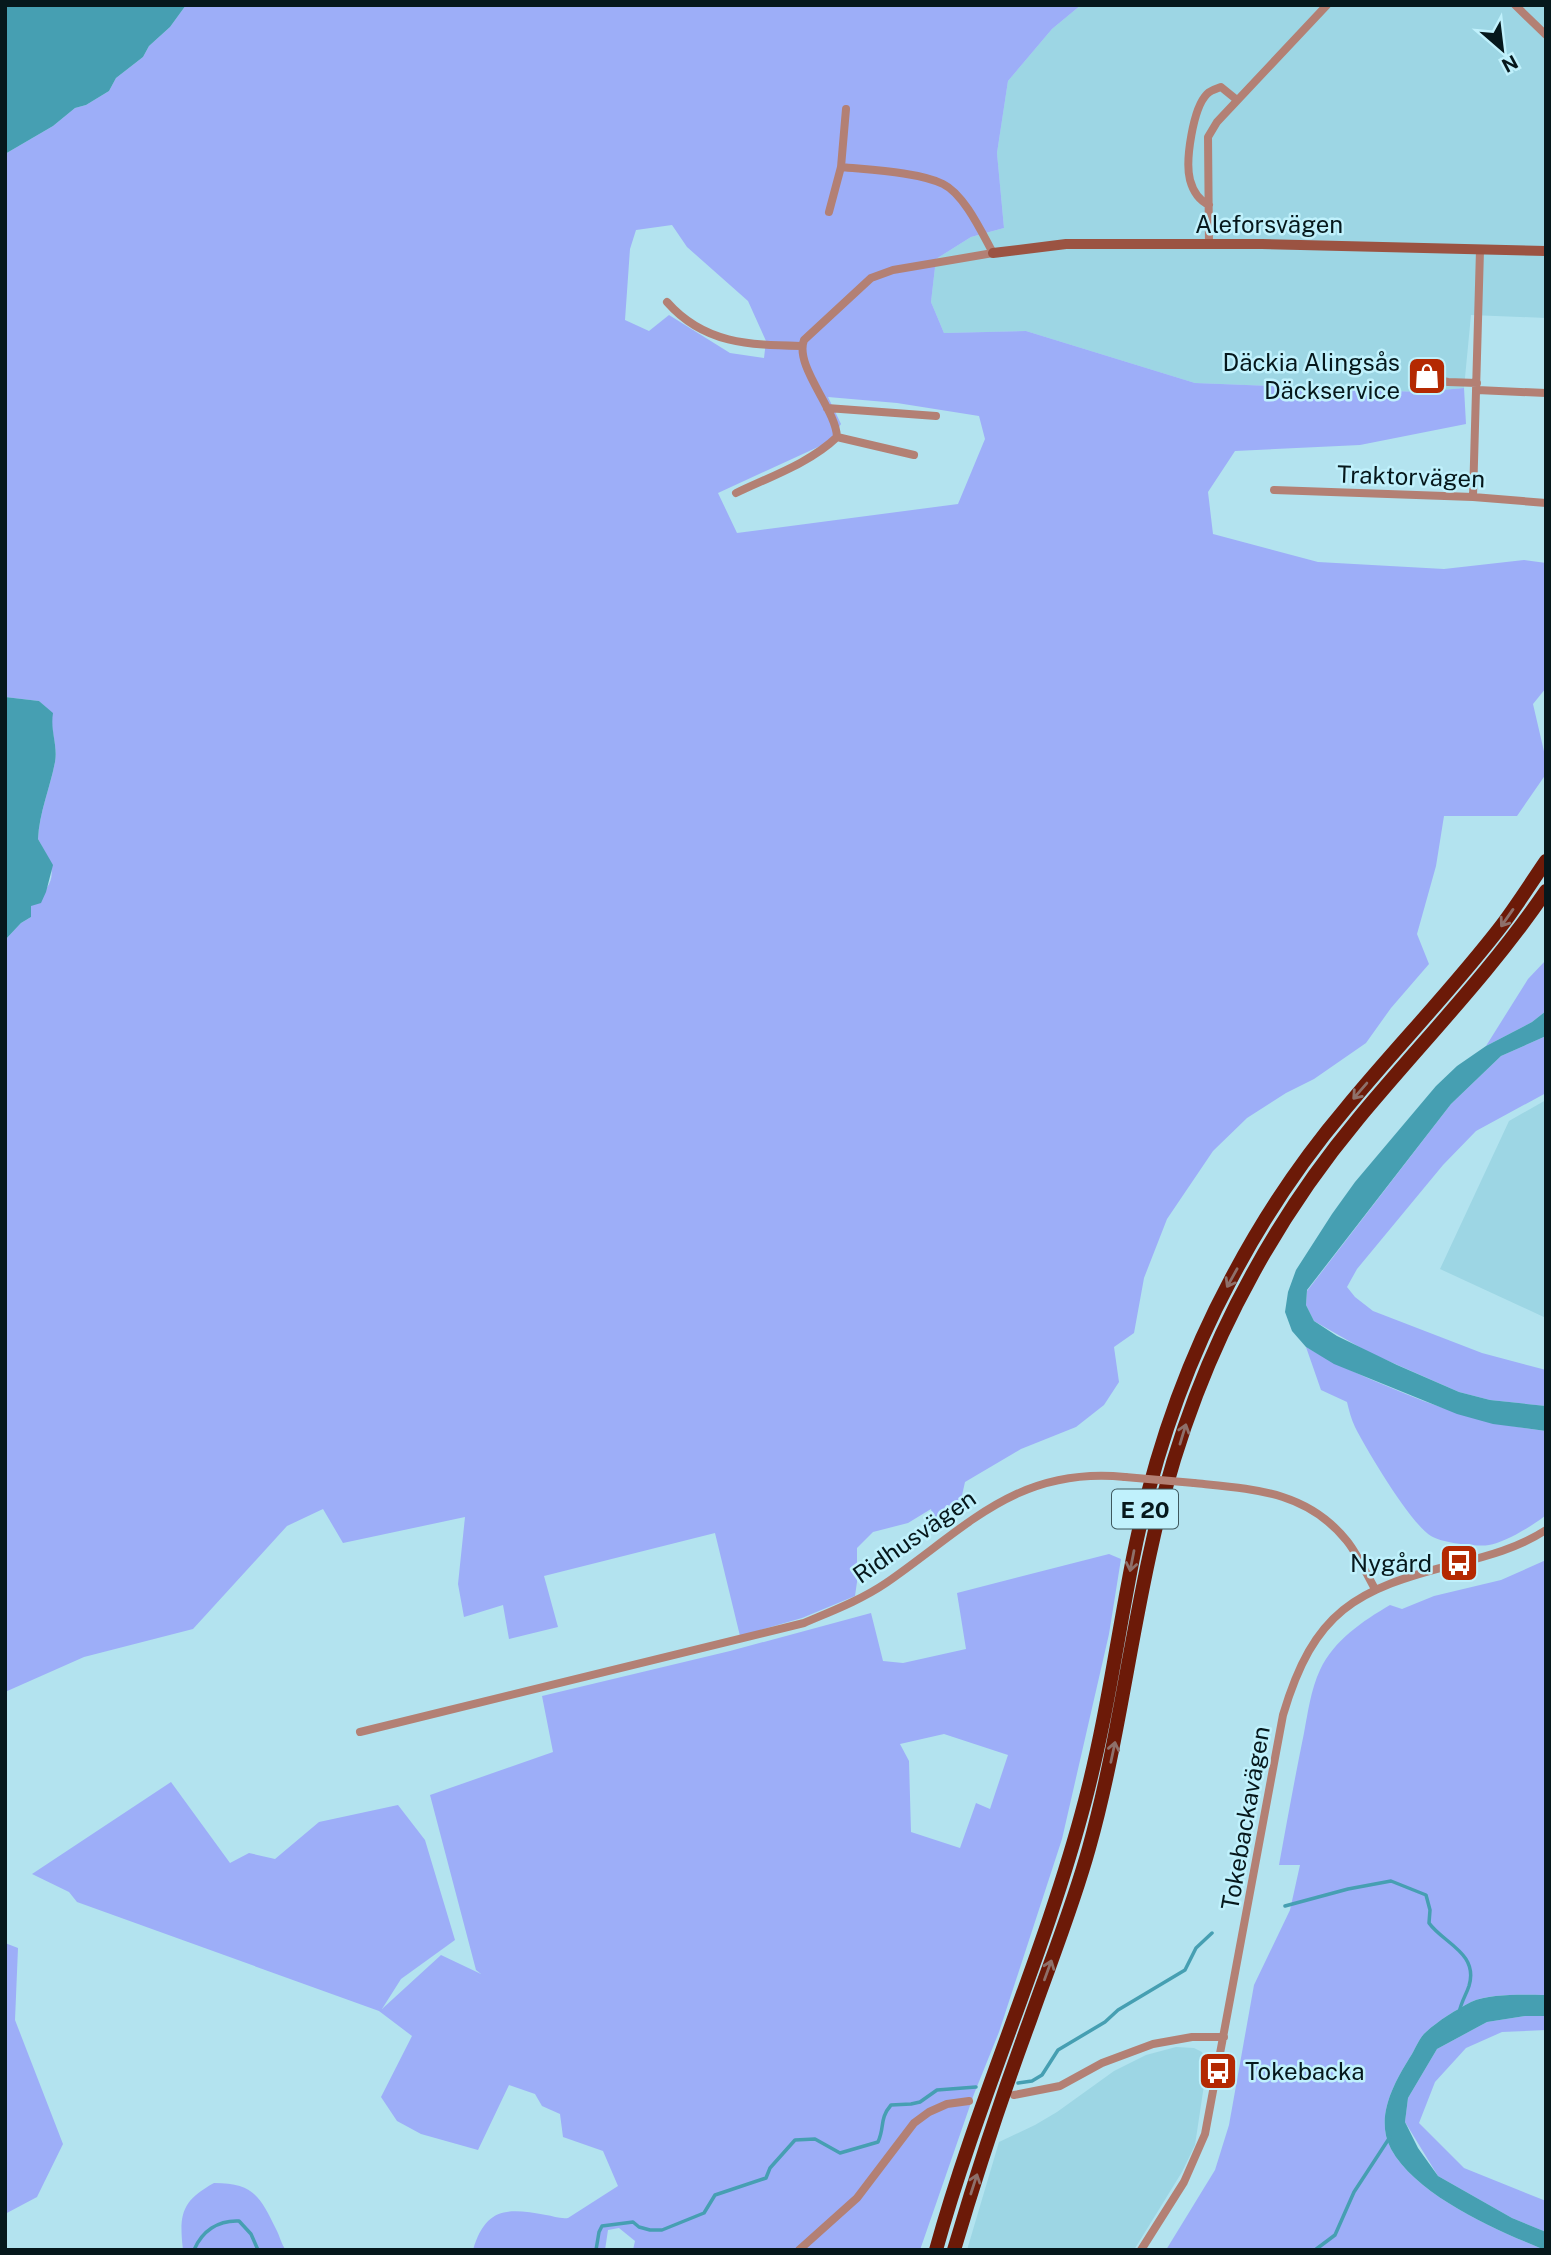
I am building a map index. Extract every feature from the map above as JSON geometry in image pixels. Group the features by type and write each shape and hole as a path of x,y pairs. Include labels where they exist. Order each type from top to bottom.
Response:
{"highway":[{"name":"E 20","path":"936,2250 979,2113 1074,1841 1107,1702 1133,1555 1166,1433 1195,1354 1231,1280 1295,1175 1345,1109 1460,978 1504,923 1546,861"},
{"name":"E 20","path":"954,2250 973,2185 1088,1850 1113,1753 1152,1542 1190,1413 1227,1325 1277,1231 1327,1158 1382,1090 1480,980 1517,934 1546,891"}],"street":[{"path":"1209,245 1208,137 1217,122 1327,5"},
{"path":"1515,5 1546,35"},
{"path":"1209,205 1200,201 1195,194 1189,177 1189,150 1193,128 1205,96 1211,91 1222,87 1237,100"},
{"path":"829,212 841,167 846,109"},
{"path":"841,167 898,173 944,184 961,200 993,253"},
{"name":"Aleforsvägen","path":"801,346 810,332 871,278 893,270 993,253 1066,244 1546,251"},
{"path":"1473,497 1480,250"},
{"path":"667,302 691,325 723,340 801,346 808,373 834,419 837,437"},
{"path":"1428,379 1546,393"},
{"path":"827,408 936,416"},
{"path":"837,437 914,455"},
{"path":"736,493 790,467 830,444 837,437"},
{"name":"Traktorvägen","path":"1274,491 1473,497 1546,503"},
{"name":"Ridhusvägen","path":"360,1732 804,1623 847,1605 885,1584 974,1516 1023,1491 1048,1482 1079,1477 1125,1477 1275,1493 1316,1512 1334,1527 1349,1544 1375,1589"},
{"name":"Tokebackavägen","path":"1141,2250 1184,2182 1205,2134 1283,1715 1294,1680 1315,1639 1342,1611 1375,1589 1417,1574 1490,1556 1534,1538 1546,1530"},
{"path":"1014,2095 1060,2086 1102,2063 1153,2044 1192,2037 1224,2037"},
{"path":"799,2250 857,2198 914,2123 947,2104 969,2101"}],"shaded area":[{"path":"5,5 186,5 170,27 149,46 143,57 116,78 109,91 86,105 75,108 53,126 5,154"},
{"path":"186,5 1081,5 1052,29 1008,81 997,153 1004,228 971,237 936,259 931,302 944,333 1026,331 1195,383 1419,392 1464,388 1466,424 1360,445 1235,451 1208,492 1213,534 1318,562 1444,569 1524,560 1546,563 1546,688 1533,704 1546,760 1546,774 1517,816 1444,816 1436,866 1417,934 1429,964 1391,1008 1366,1043 1314,1079 1247,1118 1213,1151 1167,1219 1144,1278 1134,1333 1114,1347 1119,1382 1104,1405 1076,1427 1021,1449 965,1482 958,1513 935,1526 931,1509 908,1523 873,1532 857,1548 855,1596 802,1618 740,1636 715,1533 544,1576 558,1627 509,1639 503,1605 464,1617 458,1584 465,1517 343,1543 323,1509 287,1526 193,1629 84,1657 5,1692 5,940 21,923 31,917 30,906 46,889 52,875 38,839 56,756 52,713 39,701 5,697 5,154 53,126 75,108 86,105 109,91 116,78 143,57 149,46 170,27","holes":["672,225 687,247 748,301 766,341 764,358 730,353 669,315 649,331 625,320 630,249 636,230","828,397 897,403 979,416 985,439 958,504 737,533 718,493 829,442 841,424"]},
{"path":"1081,5 1546,5 1546,318 1471,315 1464,388 1419,392 1195,383 1026,331 944,333 931,302 936,259 971,237 1004,228 997,153 1008,81 1052,29"},
{"path":"5,697 39,701 53,713 56,756 38,839 53,865 46,892 41,903 31,906 31,917 21,923 5,940"},
{"path":"1546,960 1546,1011 1532,1022 1486,1046 1528,979"},
{"path":"1546,1011 1546,1036 1501,1056 1451,1104 1307,1290 1306,1305 1314,1321 1337,1336 1459,1392 1490,1400 1546,1406 1546,1431 1493,1424 1457,1414 1334,1364 1306,1347 1292,1331 1285,1312 1288,1292 1296,1270 1332,1214 1355,1182 1436,1086 1457,1066 1486,1046 1532,1022"},
{"path":"1546,1036 1546,1093 1476,1131 1443,1165 1357,1269 1347,1287 1373,1311 1482,1353 1546,1370 1546,1406 1490,1400 1459,1392 1368,1352 1314,1321 1306,1305 1307,1291 1451,1104 1501,1056"},
{"path":"1546,1100 1546,1318 1440,1269 1509,1121"},
{"path":"1306,1347 1357,1373 1428,1403 1485,1420 1546,1431 1546,1515 1519,1533 1489,1545 1460,1544 1431,1536 1401,1503 1379,1469 1355,1427 1347,1402 1321,1390"},
{"path":"1109,1554 1121,1559 1109,1634 1062,1839 999,2032 974,2094 920,2250 633,2250 635,2241 619,2228 608,2230 605,2250 473,2250 484,2225 500,2214 520,2211 568,2218 618,2186 603,2151 563,2137 560,2114 542,2106 535,2094 509,2085 478,2150 421,2134 397,2121 381,2097 412,2036 379,2011 77,1902 69,1892 32,1874 171,1782 230,1863 249,1853 275,1859 319,1822 398,1805 425,1840 455,1940 401,1979 382,2009 441,1955 481,1974 476,1970 430,1795 553,1752 542,1696 730,1651 871,1613 883,1661 903,1663 966,1649 957,1593","holes":["944,1734 1008,1755 990,1809 976,1803 960,1848 911,1832 909,1761 900,1744"]},
{"path":"1546,1560 1546,1995 1508,1995 1479,1999 1431,2028 1420,2039 1393,2087 1385,2124 1391,2149 1419,2182 1459,2210 1545,2250 1166,2250 1215,2170 1229,2125 1254,1985 1290,1910 1300,1865 1279,1865 1310,1701 1326,1659 1350,1632 1390,1605 1402,1609 1434,1596 1501,1580"},
{"path":"5,1943 18,1948 15,2020 63,2144 37,2197 5,2214"},
{"path":"1508,1995 1546,1995 1546,2016 1525,2016 1487,2022 1437,2049 1408,2098 1405,2122 1418,2148 1438,2176 1512,2218 1546,2232 1545,2250 1459,2210 1419,2182 1391,2149 1385,2124 1393,2087 1420,2039 1431,2028 1479,1999"},
{"path":"1525,2016 1546,2016 1546,2030 1502,2032 1466,2048 1435,2082 1419,2123 1464,2168 1546,2201 1546,2232 1512,2218 1438,2176 1405,2122 1408,2098 1437,2049 1487,2022"},
{"path":"1176,2047 1194,2048 1202,2052 1207,2065 1195,2145 1182,2172 1134,2250 967,2250 999,2142 1057,2112 1114,2071 1146,2055"},
{"path":"214,2183 238,2186 254,2194 265,2208 286,2250 183,2250 182,2218 185,2210 195,2196"}],"waterway":[{"path":"1285,1906 1391,1881 1426,1895 1430,1910 1429,1923 1458,1950 1469,1965 1469,1986 1459,2013"},
{"path":"1018,2083 1032,2081 1042,2075 1058,2050 1185,1970 1196,1948 1212,1933"},
{"path":"596,2250 602,2226 633,2222 639,2227 662,2230 704,2213 715,2195 766,2178 770,2168 795,2140 815,2139 840,2153 878,2142 885,2115 891,2105 920,2102 937,2090 976,2087"},
{"path":"1315,2250 1335,2235 1354,2192 1390,2137"},
{"path":"194,2250 206,2232 231,2221 239,2221 251,2234 258,2250"},
{"path":"522,2250 532,2250"}],"place":[{"name":"Däckia Alingsås Däckservice","path":"1427,376"},
{"name":"Nygård","path":"1459,1563"},
{"name":"Tokebacka","path":"1218,2071"}]}
